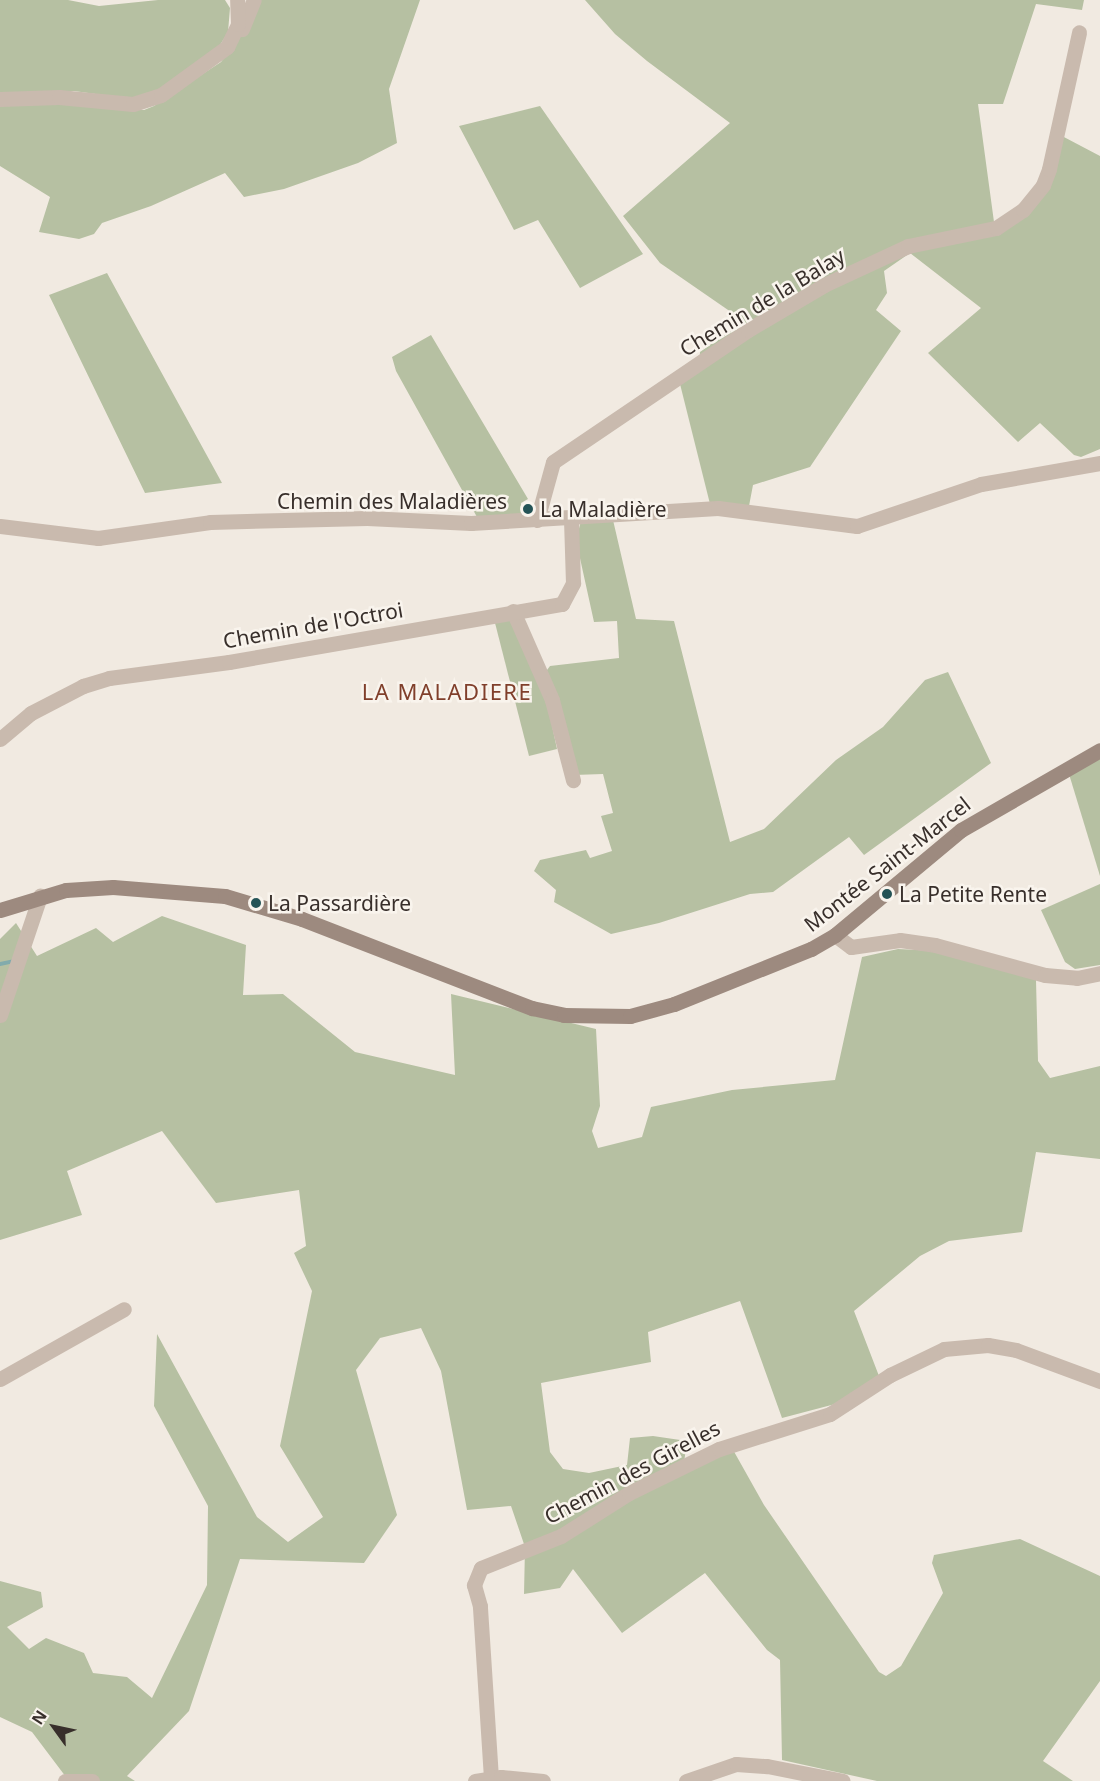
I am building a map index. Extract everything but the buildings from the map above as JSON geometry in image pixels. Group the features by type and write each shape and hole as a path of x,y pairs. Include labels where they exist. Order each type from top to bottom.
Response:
{"main road":[{"name":"Montée Saint-Marcel","path":"0,910 40,896 113,886 233,897 302,919 532,1008 606,1018 630,1016 685,1000 763,970 835,935 961,830 1100,750"}],"street":[{"path":"232,40 238,24 237,0"},
{"path":"0,99 59,97 133,104 161,95 188,79 232,40 246,24 254,0"},
{"name":"Chemin de la Balay","path":"537,520 553,462 748,330 824,285 908,246 996,228 1023,210 1043,185 1049,169 1078,32"},
{"name":"Chemin des Maladières","path":"0,526 98,538 210,522 367,518 471,523 571,518 662,509 718,508 868,524 981,484 1099,462"},
{"name":"Chemin de l'Octroi","path":"0,739 31,713 83,686 109,678 229,662 561,604 569,595 573,583 571,518"},
{"path":"513,611 549,694 573,780"},
{"path":"0,1015 40,896"},
{"path":"835,935 851,947 900,940 934,945 1045,975 1077,978 1100,973"},
{"path":"0,1379 124,1309"},
{"name":"Chemin des Girelles","path":"491,1778 480,1606 474,1586 481,1568 561,1536 629,1493 719,1449 830,1413 899,1370 944,1349 988,1345 1016,1350 1100,1382"},
{"path":"686,1781 736,1764 767,1766 843,1781"},
{"path":"475,1781 491,1778 543,1781"},
{"path":"65,1781 92,1781"}],"green space":[{"path":"0,0 68,0 99,6 158,0 225,0 230,8 228,32 217,50 160,90 131,99 74,91 0,94"},
{"path":"259,0 420,0 389,89 397,143 358,163 284,189 244,197 225,173 151,206 102,223 94,234 79,239 39,232 50,197 0,166 0,103 45,101 144,110 154,106 221,62 253,20"},
{"path":"585,0 1084,0 1082,10 1036,4 1003,104 978,104 994,222 1017,222 1062,136 1100,156 1100,449 1081,457 1074,455 1040,423 1018,442 928,353 981,308 910,253 884,271 887,293 876,310 901,331 810,467 753,485 749,506 710,504 680,384 699,371 700,352 744,321 660,263 623,216 730,123 615,34"},
{"path":"540,106 643,254 580,288 538,220 514,230 459,126"},
{"path":"107,273 222,483 145,493 49,295"},
{"path":"431,335 528,499 521,503 521,516 477,517 396,371 392,357"},
{"path":"613,520 636,619 674,621 730,842 764,829 836,760 883,727 925,680 948,672 991,763 864,855 849,837 773,892 750,894 659,923 611,934 554,902 556,890 534,871 540,860 586,850 590,858 612,851 601,816 613,813 603,774 574,775 544,674 550,666 619,658 617,621 594,622 576,540 581,521"},
{"path":"509,616 546,697 557,749 529,756 494,619"},
{"path":"1100,758 1100,876 1069,774"},
{"path":"1100,884 1100,965 1075,969 1065,962 1041,910"},
{"path":"162,916 246,945 243,995 283,994 355,1052 455,1075 451,994 596,1029 600,1106 592,1131 598,1148 642,1137 651,1107 732,1090 835,1080 862,957 898,949 937,951 1036,980 1038,1061 1050,1078 1100,1066 1100,1159 1036,1152 1022,1232 949,1241 920,1256 854,1311 879,1376 839,1403 782,1418 740,1301 648,1332 651,1362 541,1383 550,1452 563,1469 589,1473 627,1465 630,1438 653,1436 687,1441 683,1470 732,1448 764,1505 879,1672 886,1676 901,1666 943,1593 932,1563 934,1555 1020,1539 1100,1576 1100,1681 1043,1761 1073,1781 877,1781 782,1760 780,1660 767,1650 705,1573 622,1633 573,1569 560,1588 524,1594 525,1547 511,1506 467,1510 441,1371 421,1328 380,1338 356,1370 397,1515 364,1563 240,1559 189,1711 127,1776 135,1781 69,1781 32,1732 0,1717 0,1581 41,1592 43,1607 7,1627 29,1649 46,1638 84,1653 93,1673 127,1677 152,1698 207,1585 208,1506 154,1406 157,1334 257,1517 288,1542 323,1517 280,1446 312,1291 294,1253 306,1246 299,1190 216,1203 162,1131 67,1171 82,1215 0,1240 0,939 16,923 37,956 96,928 113,942"}],"waterway":[{"path":"0,964 14,961"}],"place":[{"name":"La Maladière","path":"528,509"},
{"name":"La Petite Rente","path":"887,894"},
{"name":"La Passardière","path":"256,903"}],"district":[{"name":"LA MALADIERE","path":"447,692"}]}
